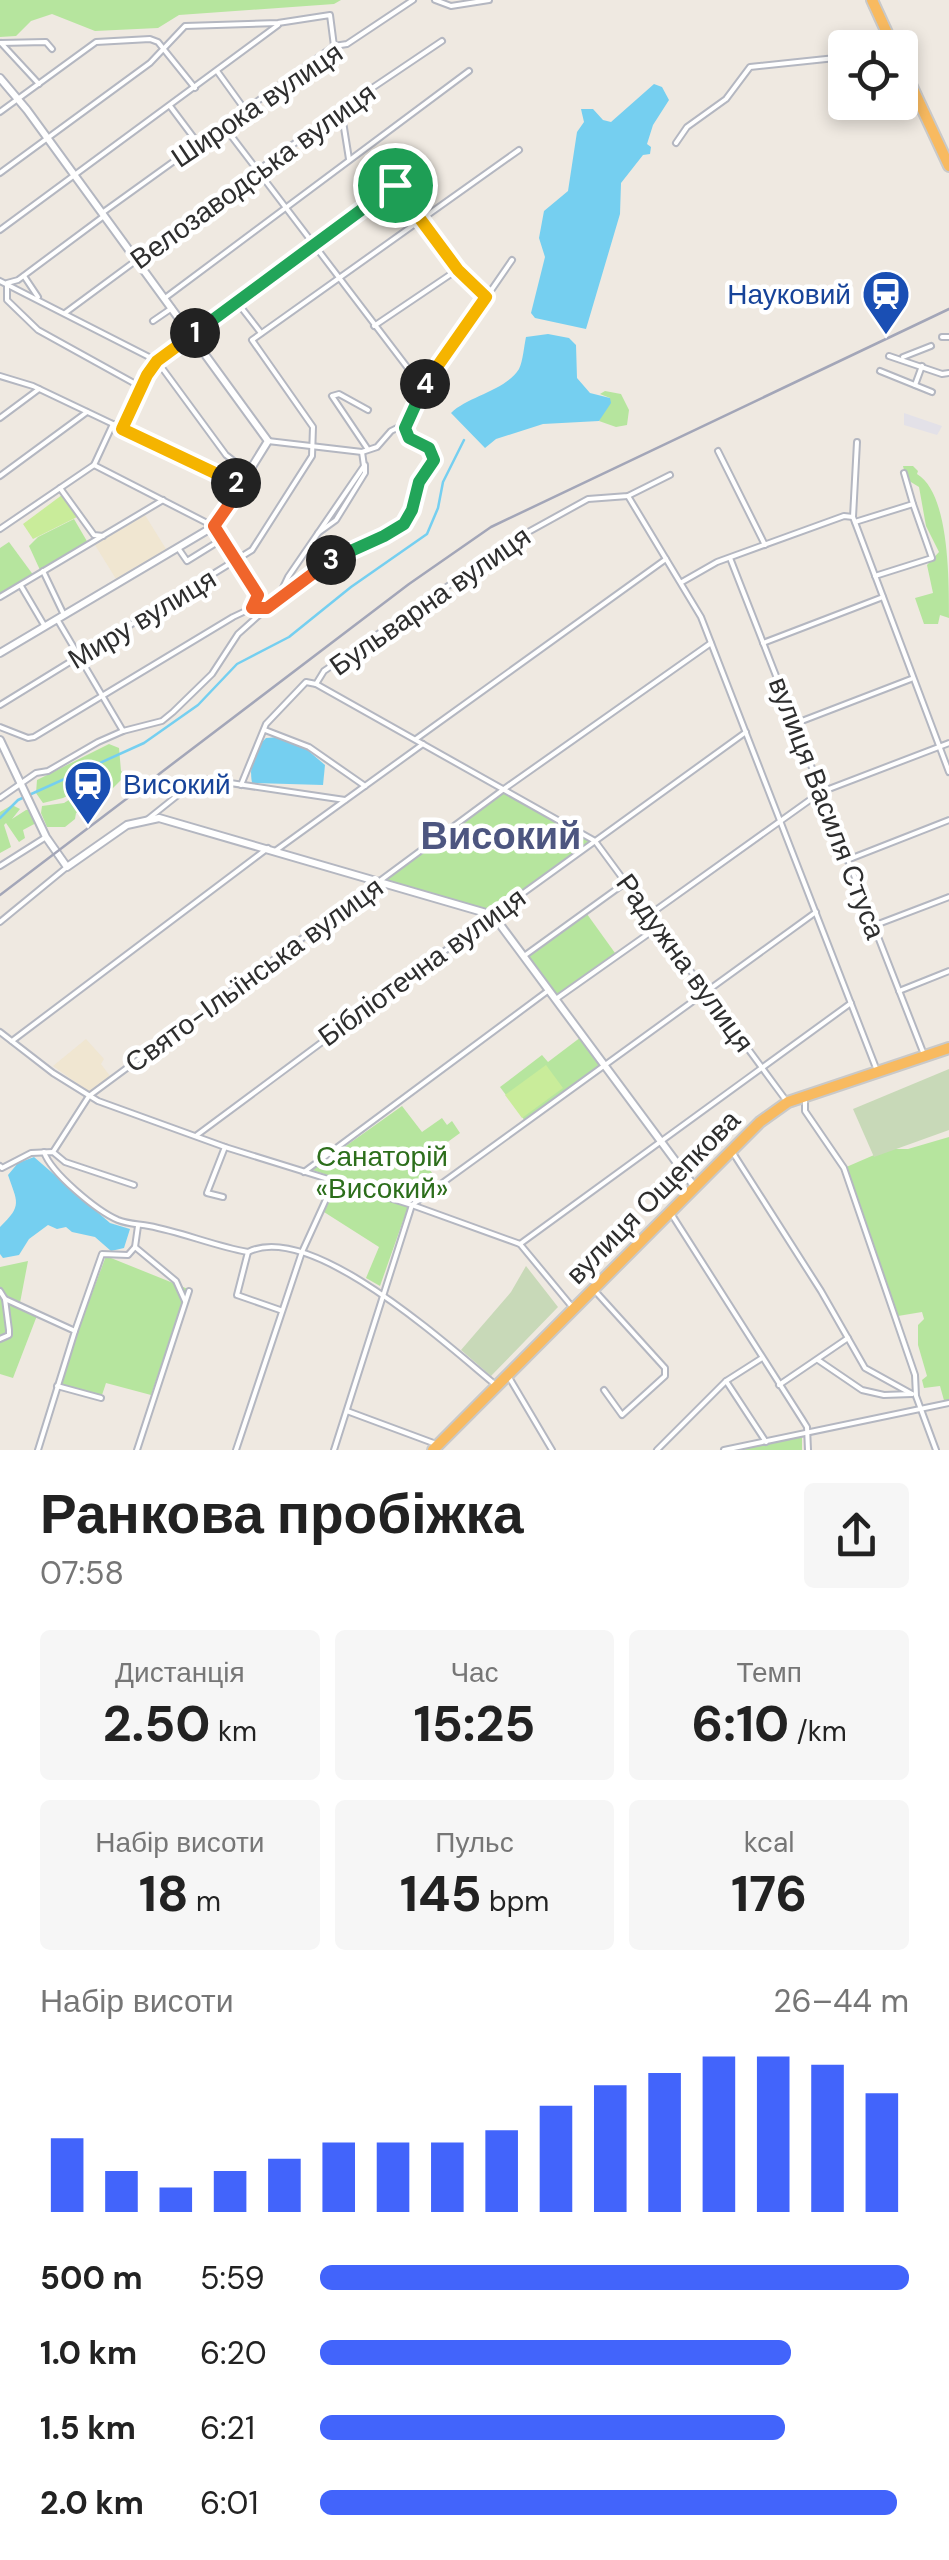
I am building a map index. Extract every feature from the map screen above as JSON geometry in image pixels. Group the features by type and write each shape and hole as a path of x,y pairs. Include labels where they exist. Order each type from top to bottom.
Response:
{"highway":[{"path":"872,0 885,30"},
{"path":"918,100 949,166"},
{"name":"вулиця Ощепкова","path":"436,1448 694,1186 788,1102 949,1048"}],"street":[{"name":"Широка вулиця","path":"3,281 24,276 244,109 334,46 347,44 413,0"},
{"path":"435,0 452,6 490,0"},
{"path":"0,172 150,63 185,26 278,24 330,15 334,46"},
{"path":"0,230 278,24"},
{"path":"0,112 96,42 150,40 165,47 195,88"},
{"name":"Велозаводська вулиця","path":"65,312 340,110 442,41"},
{"path":"0,44 46,42 52,48"},
{"path":"0,44 38,84"},
{"path":"676,143 686,127 726,99 750,68 828,60"},
{"path":"217,70 244,109"},
{"path":"164,298 468,71"},
{"path":"0,78 268,441 365,450 377,447 391,431 408,423"},
{"path":"170,106 198,142"},
{"path":"340,110 349,161"},
{"path":"223,125 423,388"},
{"path":"314,446 312,427 252,340 519,150"},
{"path":"376,166 395,185 458,270 486,297"},
{"path":"122,429 157,361 395,185"},
{"path":"0,798 24,788 36,774 48,772 123,731 162,721 212,674 238,634 267,608 332,559 404,524 419,482 434,460 432,452 409,438 405,428 423,388 512,260"},
{"path":"374,326 458,270"},
{"path":"24,276 40,300"},
{"path":"3,281 157,361 226,455 250,474"},
{"path":"3,281 6,300 22,318 142,387"},
{"path":"237,302 261,333"},
{"path":"153,321 172,308"},
{"path":"901,358 931,346"},
{"path":"889,356 949,374"},
{"path":"915,385 922,366"},
{"path":"880,371 932,392"},
{"path":"0,376 40,389 242,486"},
{"path":"0,418 40,389"},
{"path":"278,600 288,578 364,464 365,450 332,396 340,394 368,410"},
{"path":"0,476 87,412"},
{"path":"0,528 94,465 112,424"},
{"path":"0,653 214,526 268,441"},
{"path":"857,442 854,520 949,772"},
{"name":"Миру вулиця","path":"0,704 252,550 312,456 314,446"},
{"path":"718,450 766,546"},
{"path":"0,727 34,737 252,608 258,598 214,526 94,465"},
{"path":"875,576 932,558 904,473"},
{"name":"Бульварна вулиця","path":"241,786 263,730 306,682 316,684 324,671 522,536 588,499 628,496 670,475"},
{"path":"60,488 94,535 104,536"},
{"path":"628,496 701,616 878,1072"},
{"path":"0,597 164,499"},
{"path":"681,583 717,562 844,516 854,520 913,504"},
{"path":"178,548 187,561 216,543"},
{"name":"вулиця Василя Стуса","path":"730,558 924,1057"},
{"path":"416,740 666,559"},
{"path":"43,572 60,617 123,731"},
{"path":"22,586 45,626"},
{"path":"763,643 883,597"},
{"path":"252,608 267,608"},
{"name":"Свято-Ільїнська вулиця","path":"89,1096 504,789 711,643"},
{"path":"794,724 914,678"},
{"name":"Радужна вулиця","path":"316,684 595,841 788,1102"},
{"path":"263,730 309,747 365,786"},
{"name":"Бібліотечна вулиця","path":"198,1136 493,914 746,732"},
{"path":"0,740 46,837 67,868"},
{"path":"650,915 821,792 949,743"},
{"path":"12,1041 271,850 424,744"},
{"path":"0,922 104,839 148,818 192,783 203,779 346,800"},
{"path":"148,818 171,820 493,914 694,1186"},
{"path":"847,860 949,820"},
{"path":"0,866 46,837"},
{"path":"524,956 626,883"},
{"path":"873,926 949,897"},
{"path":"334,1450 412,1205 816,912"},
{"path":"556,999 658,927"},
{"path":"899,991 949,972"},
{"path":"304,1172 549,990"},
{"path":"520,1244 851,1004"},
{"path":"0,1032 89,1096 226,1147 412,1205 520,1244 573,1308"},
{"path":"52,1152 89,1096"},
{"path":"805,1096 804,1111 844,1168 915,1375 914,1395 936,1450"},
{"path":"222,1197 207,1193 226,1147"},
{"path":"731,1150 865,1368 914,1395"},
{"path":"44,1152 54,1168 103,1212 138,1225 248,1252 258,1247 302,1252 384,1295 497,1386"},
{"path":"1,1167 20,1157 52,1152 65,1162 134,1185"},
{"path":"236,1450 302,1252 334,1182"},
{"path":"669,1211 802,1418 808,1450"},
{"path":"38,1450 102,1254 128,1255 134,1248 138,1225"},
{"path":"134,1248 176,1281 185,1301"},
{"path":"248,1252 237,1295 281,1310"},
{"path":"593,1288 665,1368 665,1376 622,1415 604,1390"},
{"path":"136,1450 189,1290"},
{"path":"1,1294 75,1332"},
{"path":"0,1339 9,1330 1,1294"},
{"path":"779,1385 848,1338"},
{"path":"658,1450 726,1381 762,1358"},
{"path":"818,1360 862,1390 914,1395"},
{"path":"508,1375 552,1450"},
{"path":"726,1381 766,1442"},
{"path":"58,1386 101,1398"},
{"path":"724,1450 949,1404"},
{"path":"347,1411 436,1448"}],"shaded area":[{"path":"904,413 942,426 937,435 904,425"},
{"path":"145,515 166,549 116,579 95,545"},
{"path":"86,1039 104,1059 101,1064 110,1076 89,1092 53,1066"}],"green space":[{"path":"0,0 341,0 334,4 179,15 158,28 95,31 52,14 31,21 16,36 0,37"},
{"path":"600,394 621,394 629,410 627,425 616,427 599,421 610,398"},
{"path":"903,466 913,466 928,484 941,517 949,618 940,615 938,624 924,624 915,598 933,593 927,565 939,552 926,526 919,487 906,479"},
{"path":"62,495 79,516 33,539 23,524"},
{"path":"74,519 88,543 40,570 29,546 38,537"},
{"path":"9,542 34,576 0,595 0,548"},
{"path":"109,744 119,748 121,771 126,775 106,795 76,813 65,827 47,827 42,806 64,803 101,780 43,803 36,793 37,780"},
{"path":"504,789 595,841 493,915 381,882"},
{"path":"12,805 20,809 12,819 34,809 38,822 23,830 25,838 19,842 6,823 11,847 0,853 0,812"},
{"path":"587,914 615,953 554,997 526,959"},
{"path":"581,1037 602,1066 525,1121 500,1087 542,1055 548,1062"},
{"path":"546,1065 563,1088 522,1118 505,1095"},
{"path":"949,1069 949,1130 874,1157 853,1109"},
{"name":"Санаторій «Високий»","path":"402,1106 422,1132 442,1118 447,1125 452,1121 460,1133 423,1160 439,1183 409,1204 380,1286 366,1278 379,1247 324,1212 340,1179 312,1170"},
{"path":"949,1137 949,1403 945,1404 940,1386 924,1388 922,1380 927,1376 918,1345 922,1312 898,1316 844,1168 888,1149 908,1149"},
{"path":"106,1256 188,1289 151,1395 106,1383 101,1398 57,1386"},
{"path":"28,1261 19,1308 38,1313 13,1378 0,1374 0,1267"},
{"path":"526,1266 558,1307 491,1376 461,1350 511,1292"},
{"path":"797,1434 802,1437 802,1450 729,1450"}],"water":[{"path":"654,84 662,87 669,100 653,125 647,144 650,154 643,155 621,183 620,214 586,329 535,318 531,313 545,257 539,238 544,211 568,191 577,132 584,122 581,109 593,109 603,120 611,122"},
{"path":"548,334 569,338 576,345 577,378 590,393 610,398 611,403 599,421 543,424 496,439 485,448 451,413 513,377 520,366 526,337"},
{"path":"279,737 304,747 325,765 323,785 252,783 255,753 266,738"},
{"path":"34,1157 110,1223 130,1229 124,1248 111,1251 95,1237 48,1225 29,1239 19,1255 3,1258 0,1227 16,1203 8,1175 18,1163"}],"waterway":[{"path":"0,818 18,800 144,743 198,705 237,664 289,637 427,534 443,482 464,440"}],"railway":[{"path":"0,895 409,584 491,527 949,309"}],"place":[{"name":"Науковий","path":"886,336"},
{"name":"Високий","path":"88,826"}],"district":[{"name":"Високий","path":"501,836"}],"route":[{"path":"395,185 458,270 486,297 419,394 416,410 405,428 409,438 429,448 434,460 419,482 404,524 332,559 267,608 252,608 258,595 214,526 242,486 122,429 157,361 395,185"}]}
